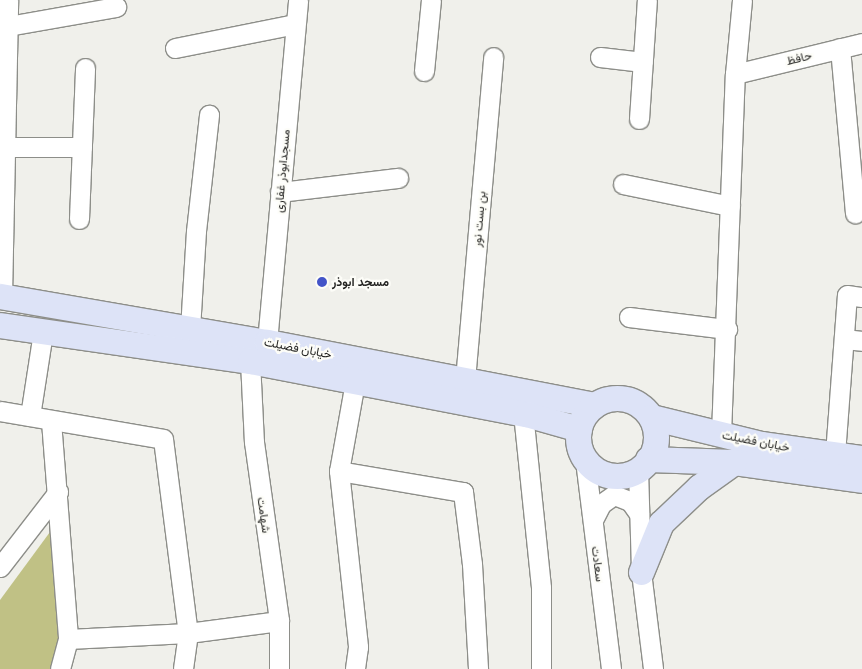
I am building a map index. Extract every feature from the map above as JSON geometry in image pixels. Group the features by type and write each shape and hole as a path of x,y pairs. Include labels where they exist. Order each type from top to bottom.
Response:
{"main road":[{"name":"خیابان فضیلت","path":"1,296 267,342 594,405"},
{"name":"خیابان فضیلت","path":"0,325 250,361 523,413 579,429"},
{"path":"626,399 637,403 651,417 656,442 643,464 616,476 599,471 585,460 579,445 579,429 594,405 604,400 626,399"},
{"name":"خیابان فضیلت","path":"651,417 761,444 862,458"},
{"name":"خیابان فضیلت","path":"643,464 734,462 862,480"},
{"path":"641,572 660,523 699,487 734,462"}],"street":[{"name":"مسجدابوذر غفاری","path":"267,342 298,0"},
{"path":"424,71 431,0"},
{"path":"639,119 646,0"},
{"path":"721,434 727,329 735,74 742,0"},
{"path":"1,296 2,178 5,147 3,76 8,26 5,3"},
{"path":"8,26 116,7"},
{"path":"175,48 295,24"},
{"name":"حافظ","path":"735,74 862,43"},
{"path":"840,48 855,213"},
{"name":"بن بست نور","path":"465,380 493,57"},
{"path":"600,58 642,62"},
{"path":"79,219 84,68"},
{"path":"190,329 196,231 209,115"},
{"path":"5,147 82,147"},
{"path":"280,192 398,178"},
{"path":"623,184 730,206"},
{"path":"835,454 853,340 855,296"},
{"path":"629,317 727,329"},
{"path":"30,416 43,332"},
{"name":"شهامت","path":"250,361 254,442 279,622 279,669"},
{"path":"355,382 339,471 358,647 355,669"},
{"path":"0,411 51,421 163,438 188,633 183,669"},
{"path":"523,413 540,588 541,669"},
{"path":"51,421 68,639 60,669"},
{"name":"سعادت","path":"585,460 611,669"},
{"path":"643,464 639,514 641,572 653,669"},
{"path":"339,471 464,492 472,564 478,669"},
{"path":"0,567 58,492"},
{"path":"593,520 601,504 614,495 630,501 639,514"},
{"path":"68,639 188,633 279,622"}],"green space":[{"path":"50,532 64,636 62,669 0,669 0,600"}],"place":[{"name":"مسجد ابوذر","path":"322,282"}]}
